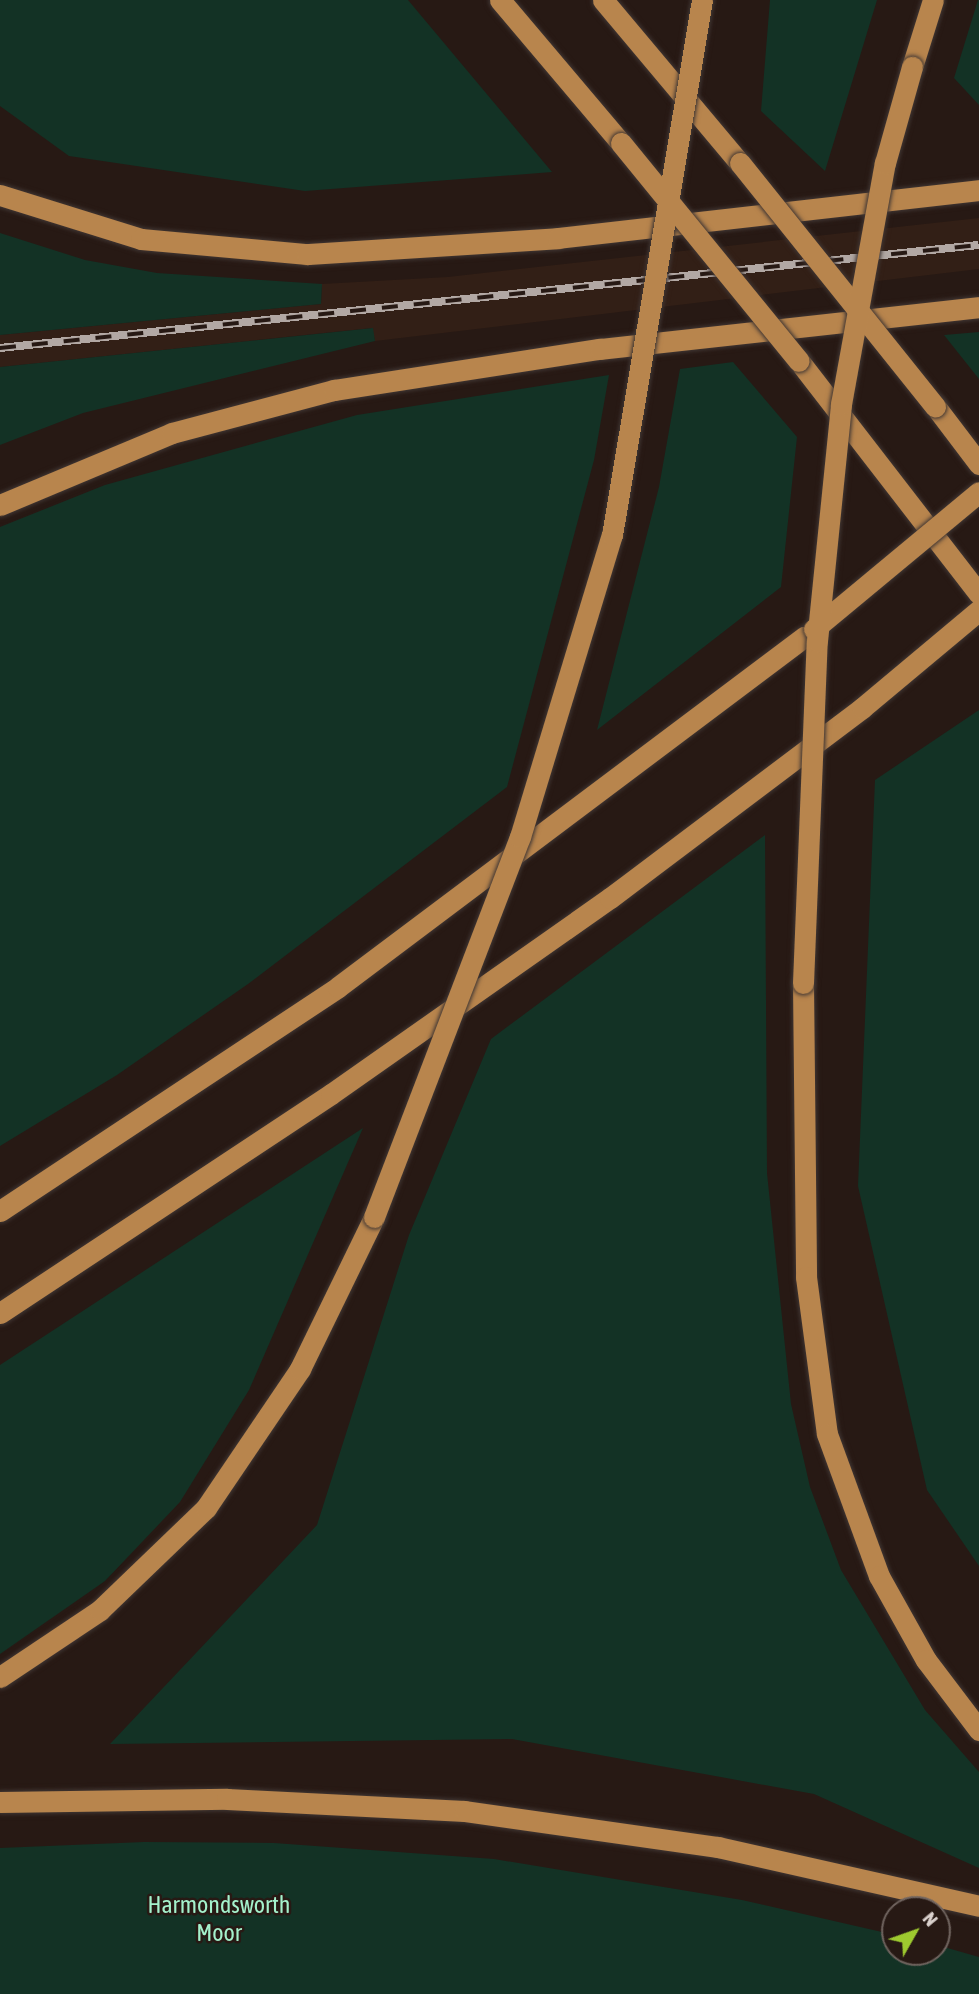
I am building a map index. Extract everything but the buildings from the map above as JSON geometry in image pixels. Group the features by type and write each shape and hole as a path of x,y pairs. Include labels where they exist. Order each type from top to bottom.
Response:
{"highway":[{"path":"500,0 799,361 979,594"},
{"path":"603,0 740,163 979,464"},
{"path":"0,1677 100,1611 206,1508 300,1369 374,1217 520,837 612,536 702,0"},
{"path":"933,0 885,163 838,430 817,641 803,983 806,1278 827,1434 879,1576 926,1660 979,1730"},
{"path":"0,195 141,239 307,254 558,238 979,190"},
{"path":"0,505 172,433 334,390 587,351 979,307"},
{"path":"0,1211 338,987 804,637 979,492"},
{"path":"0,1313 331,1094 610,898 862,708 979,610"},
{"path":"0,1802 227,1799 465,1811 718,1847 979,1906"}],"shaded area":[{"path":"979,218 979,269 375,341 372,328 0,367 0,335 321,304 322,284 448,277"}],"green space":[{"path":"0,0 408,0 552,172 305,191 69,156 0,106"},
{"path":"770,0 877,0 825,171 761,111"},
{"path":"979,0 979,105 954,78"},
{"path":"0,233 85,260 157,273 322,284 321,304 0,335"},
{"path":"373,328 375,341 83,413 0,445 0,367"},
{"path":"979,332 979,379 944,335"},
{"path":"733,362 797,437 781,587 597,730 659,487 680,369"},
{"path":"609,375 594,460 507,787 248,984 117,1075 0,1146 0,527 105,485 357,415"},
{"path":"979,710 979,1566 927,1490 858,1186 875,780"},
{"path":"765,835 767,1173 791,1404 810,1487 841,1570 925,1710 979,1772 979,1868 814,1794 512,1739 110,1744 317,1525 409,1235 491,1039"},
{"path":"363,1128 249,1390 180,1502 105,1581 0,1654 0,1365"},
{"name":"Harmondsworth Moor","path":"144,1842 274,1843 494,1859 742,1900 881,1932 881,1966 951,1966 951,1949 979,1957 979,1994 0,1994 0,1848"}],"railway":[{"path":"0,348 979,245"}]}
